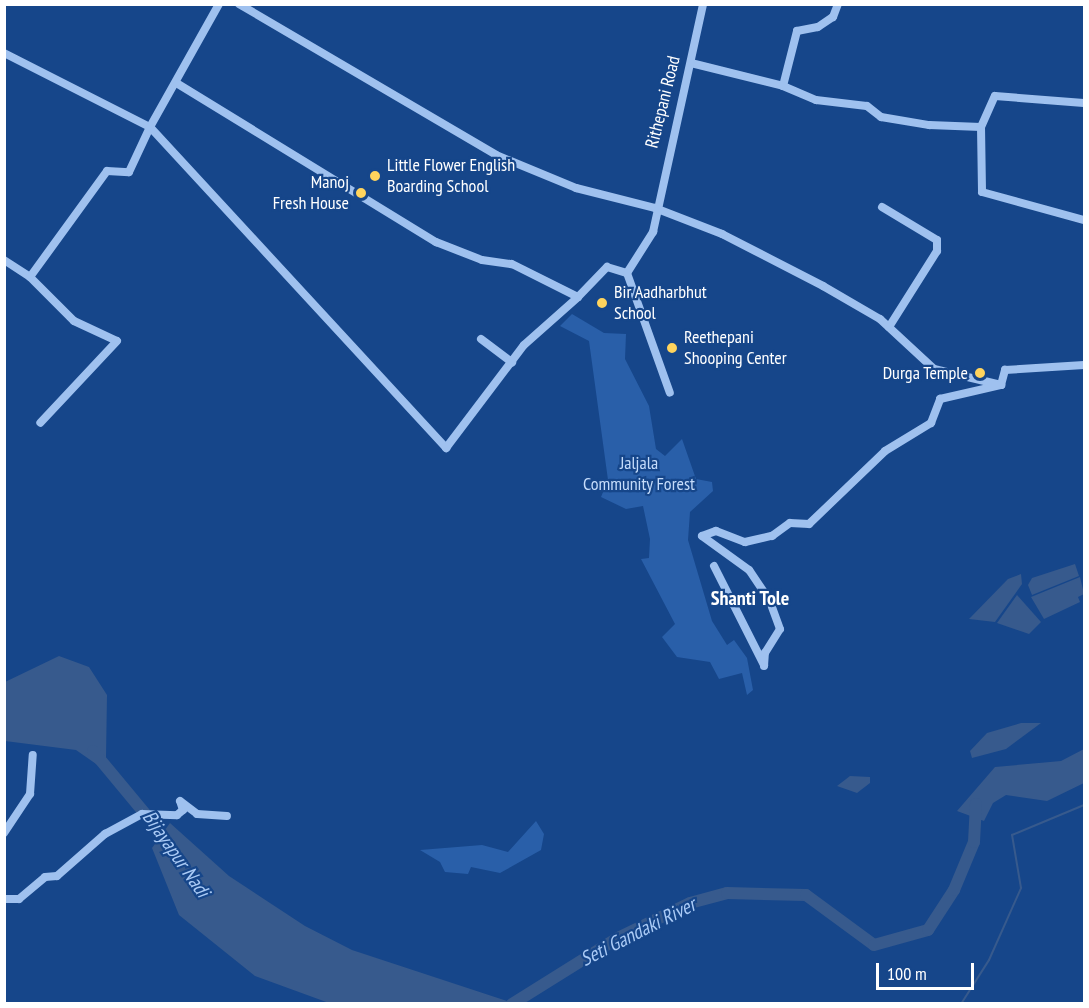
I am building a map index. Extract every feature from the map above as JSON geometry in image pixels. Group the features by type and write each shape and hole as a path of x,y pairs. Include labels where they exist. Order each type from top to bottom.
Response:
{"street":[{"path":"30,277 107,171 129,172 150,128 178,84 219,4"},
{"path":"239,4 496,155 576,188 655,208 722,234 852,301 889,327 934,369 1000,385"},
{"name":"Rithepani Road","path":"627,273 652,232 655,208 691,63 703,4"},
{"path":"783,86 797,31 818,27 833,17 838,4"},
{"path":"4,53 150,128 446,448 512,362 607,267 627,273 670,393"},
{"path":"691,63 783,86 816,100 867,106 881,117 981,128"},
{"path":"178,84 436,242 482,260 512,264 578,297"},
{"path":"1084,103 995,96 981,128 982,192 1084,220"},
{"path":"882,207 937,240 937,251 889,327"},
{"path":"4,260 30,277 74,321 117,341 40,423"},
{"path":"480,339 512,362"},
{"path":"1000,385 1005,370 1084,365"},
{"path":"714,566 764,666 765,653 780,629 770,601 749,570 702,536 716,531 745,542 772,536 790,523 809,524 885,451 931,423 940,399 1000,385"},
{"path":"4,833 30,794 33,755"},
{"path":"4,899 20,899 45,877 57,876 105,834 142,814 177,815 183,810 180,801 197,814 227,816"}],"green space":[{"name":"Jaljala Community Forest","path":"572,314 604,333 626,334 625,359 649,406 656,449 665,456 682,439 696,479 712,482 713,491 690,512 688,540 712,621 727,645 734,640 747,658 753,690 747,695 742,673 719,679 710,662 677,657 662,637 675,624 641,559 649,558 650,539 643,506 626,509 601,497 608,480 589,341 560,326"},
{"path":"536,821 544,834 541,850 500,873 471,867 468,874 445,872 440,862 420,850 482,845 508,852"}],"water":[{"path":"1075,564 1079,576 1032,595 1028,585 1032,578"},
{"path":"1021,574 1022,584 995,622 969,619 1008,579"},
{"path":"1080,577 1084,594 1078,597 1080,602 1044,619 1031,597"},
{"path":"1017,595 1041,622 1029,634 997,623"},
{"path":"59,656 89,667 107,695 106,758 99,766 76,750 5,741 5,682"},
{"path":"1021,723 1041,723 1006,749 972,758 970,751 987,733"},
{"path":"1084,749 1084,783 1047,801 1006,795 993,803 984,821 957,811 995,767 1061,761"},
{"path":"850,776 870,777 870,783 857,793 837,786"},
{"path":"170,823 229,876 305,926 352,950 513,1003 329,1003 255,976 179,915 152,848"}],"waterway":[{"name":"Bijayapur Nadi","path":"93,751 172,846"},
{"name":"Seti Gandaki River","path":"512,1004 616,939 690,903 727,893 806,895 874,945 928,930 954,890 974,842 976,804"},
{"path":"961,1004 989,960 1021,888 1012,835 1084,805"}],"place":[{"name":"Little Flower English Boarding School","path":"375,176"},
{"name":"Manoj Fresh House","path":"361,193"},
{"name":"Bir Aadharbhut School","path":"602,303"},
{"name":"Reethepani Shooping Center","path":"672,348"},
{"name":"Durga Temple","path":"980,373"}],"district":[{"name":"Shanti Tole","path":"750,598"}]}
